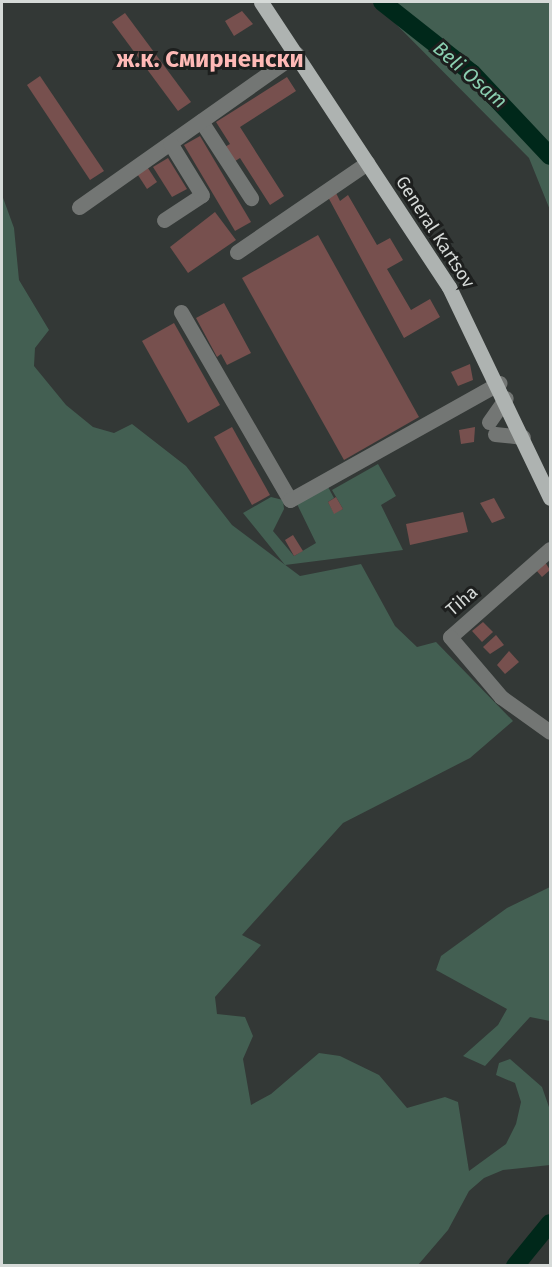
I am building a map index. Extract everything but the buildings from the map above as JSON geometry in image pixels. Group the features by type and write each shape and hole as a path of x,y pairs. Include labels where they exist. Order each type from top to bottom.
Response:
{"main road":[{"name":"General Kartsov","path":"261,2 449,287 499,383 550,498"}],"street":[{"path":"79,207 296,54"},
{"path":"201,121 251,198"},
{"path":"164,220 202,195 170,143"},
{"path":"237,252 367,163"},
{"path":"182,312 290,500 499,383"},
{"path":"506,398 492,428 523,437"},
{"name":"Tiha","path":"550,549 450,637 501,698 550,732"}],"green space":[{"path":"374,2 550,2 550,210 529,158"},
{"path":"2,195 14,228 19,280 49,330 35,348 34,366 66,405 93,427 114,433 132,424 186,466 232,525 300,576 361,564 395,626 417,647 436,642 513,721 470,758 343,823 242,935 261,945 215,997 217,1014 245,1017 253,1036 243,1059 251,1105 271,1094 319,1053 340,1056 379,1075 407,1108 445,1097 458,1102 469,1171 506,1144 516,1124 521,1102 515,1083 496,1075 499,1063 510,1059 542,1087 550,1110 550,1165 503,1170 484,1178 469,1191 448,1230 418,1265 2,1265"},
{"path":"378,464 396,496 381,505 403,550 285,565 243,513 271,497 283,500 284,509 273,531 294,556 316,543 297,504 327,485 334,498 328,502 334,513 343,509 332,490"},
{"path":"550,887 550,1021 530,1017 485,1066 463,1056 498,1025 507,1009 436,970 441,956 507,908"}],"waterway":[{"name":"Beli Osam","path":"382,2 472,73 550,156"},
{"path":"515,1266 550,1223"}],"district":[{"name":"ж.к. Смирненски","path":"210,60"}]}
